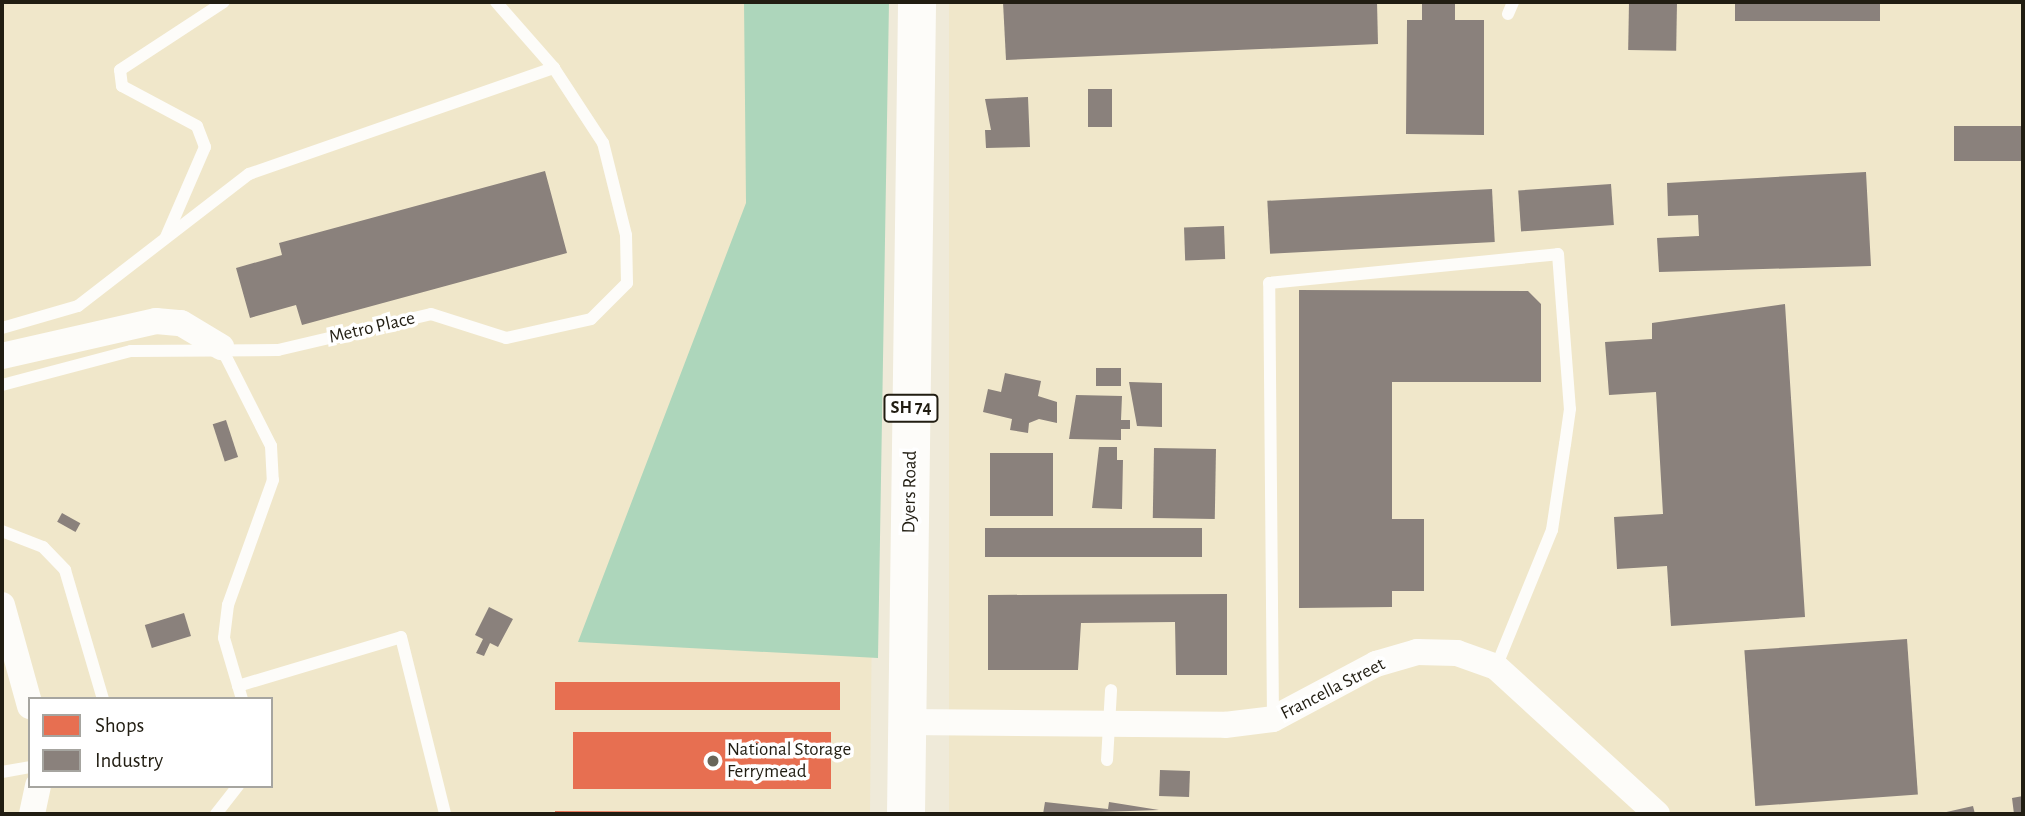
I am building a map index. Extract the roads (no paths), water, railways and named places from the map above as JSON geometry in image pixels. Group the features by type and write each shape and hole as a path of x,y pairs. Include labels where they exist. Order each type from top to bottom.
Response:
{"highway":[{"name":"Dyers Road","path":"906,814 917,2"}],"street":[{"name":"Metro Place","path":"2,356 156,321 181,323 221,347"},
{"path":"2,605 28,699"},
{"name":"Francella Street","path":"907,722 1108,724 1273,719 1376,664 1417,652 1457,653 1496,667 1657,814"},
{"path":"32,814 38,788"}],"lane":[{"path":"166,237 205,147 197,126 122,86 120,70 224,2"},
{"name":"Metro Place","path":"221,347 278,350 431,314 506,338 591,319 627,283 626,235 603,144 554,68 496,2"},
{"path":"1507,14 1513,2"},
{"path":"2,328 78,306 249,174 554,68"},
{"path":"1273,719 1269,283 1558,254 1570,410 1552,530 1496,667"},
{"path":"2,385 131,351 195,355 221,347 271,446 273,480 228,605 224,638 240,692 401,637 445,814"},
{"path":"2,531 43,547 65,570 102,697"},
{"path":"1107,760 1111,690"},
{"path":"2,772 28,767"},
{"path":"216,814 236,788"}],"place":[{"name":"National Storage Ferrymead","path":"713,761"}]}
